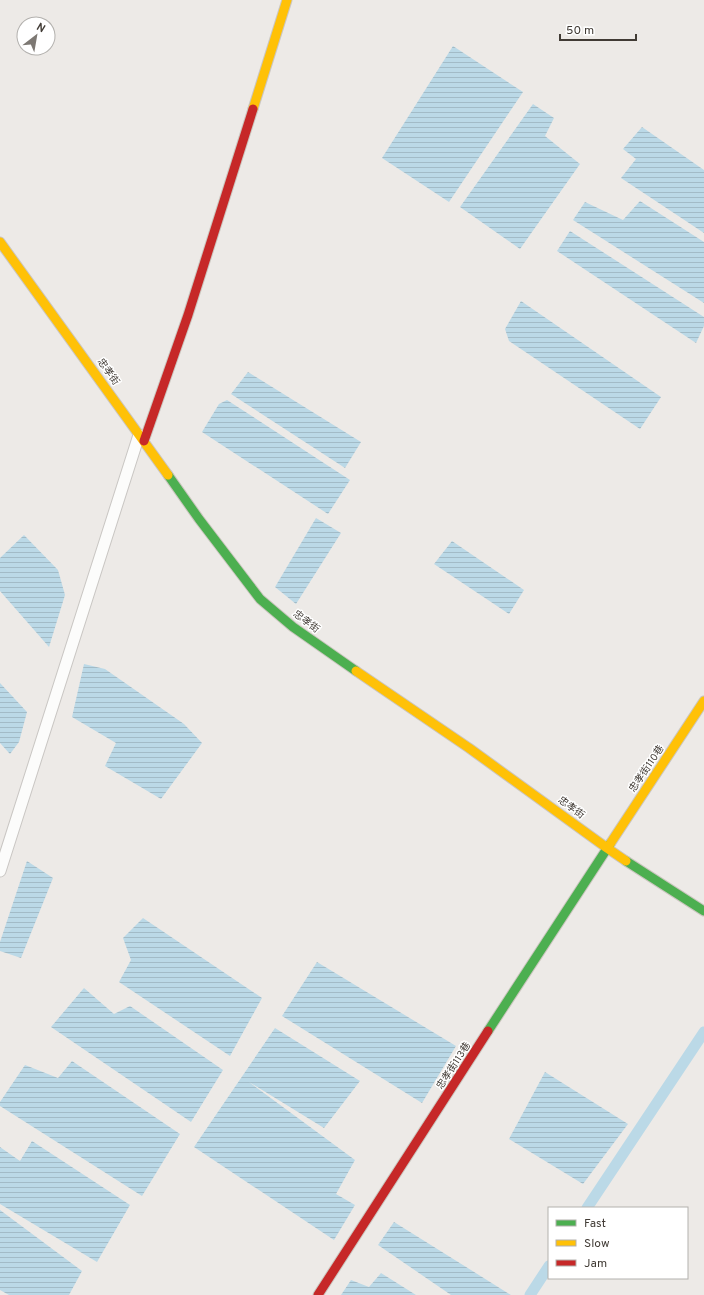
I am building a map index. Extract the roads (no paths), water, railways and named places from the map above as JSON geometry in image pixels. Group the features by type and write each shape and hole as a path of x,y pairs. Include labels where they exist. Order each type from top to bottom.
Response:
{"street":[{"path":"0,871 141,438 188,314 287,0"},
{"name":"忠孝街","path":"0,242 199,519 260,599 293,627 329,653 469,748 607,848 704,911"},
{"name":"忠孝街110巷","path":"607,848 704,701"},
{"name":"忠孝街113巷","path":"318,1295 607,848"}],"water":[{"path":"453,46 523,92 449,202 382,158"},
{"path":"533,104 554,118 545,136 580,164 520,249 460,207"},
{"path":"642,127 704,170 704,233 621,178 636,159 623,149"},
{"path":"640,201 704,242 704,303 573,220 585,202 623,220"},
{"path":"570,231 704,317 704,326 696,343 557,251"},
{"path":"521,301 661,397 640,429 509,341 505,329"},
{"path":"248,372 361,442 345,468 231,394"},
{"path":"227,400 350,480 328,514 202,432 219,404"},
{"path":"316,518 341,533 296,604 275,587"},
{"path":"24,535 58,570 65,595 49,647 0,591 0,558"},
{"path":"452,541 524,590 509,614 434,564"},
{"path":"84,664 105,669 184,724 202,743 161,799 105,766 116,743 72,717"},
{"path":"0,683 27,712 19,742 10,754 0,743"},
{"path":"27,861 53,878 21,958 0,951 0,942"},
{"path":"143,918 262,998 230,1056 119,982 131,960 123,938"},
{"path":"317,962 456,1046 422,1103 282,1016"},
{"path":"84,988 114,1014 130,1006 223,1070 191,1122 51,1027"},
{"path":"275,1028 360,1081 324,1128 249,1082 355,1160 336,1194 355,1205 334,1240 194,1147"},
{"path":"72,1061 180,1134 142,1196 0,1106 0,1102 25,1065 58,1078"},
{"path":"545,1072 628,1124 583,1184 509,1139"},
{"path":"32,1141 130,1205 97,1262 0,1204 0,1147 20,1161"},
{"path":"0,1210 82,1271 69,1295 9,1295 0,1290"},
{"path":"394,1222 511,1295 451,1295 378,1245"},
{"path":"381,1273 416,1295 341,1295 351,1280 369,1287"}],"waterway":[{"path":"588,1207 704,1032"},
{"path":"530,1295 548,1268"}]}
